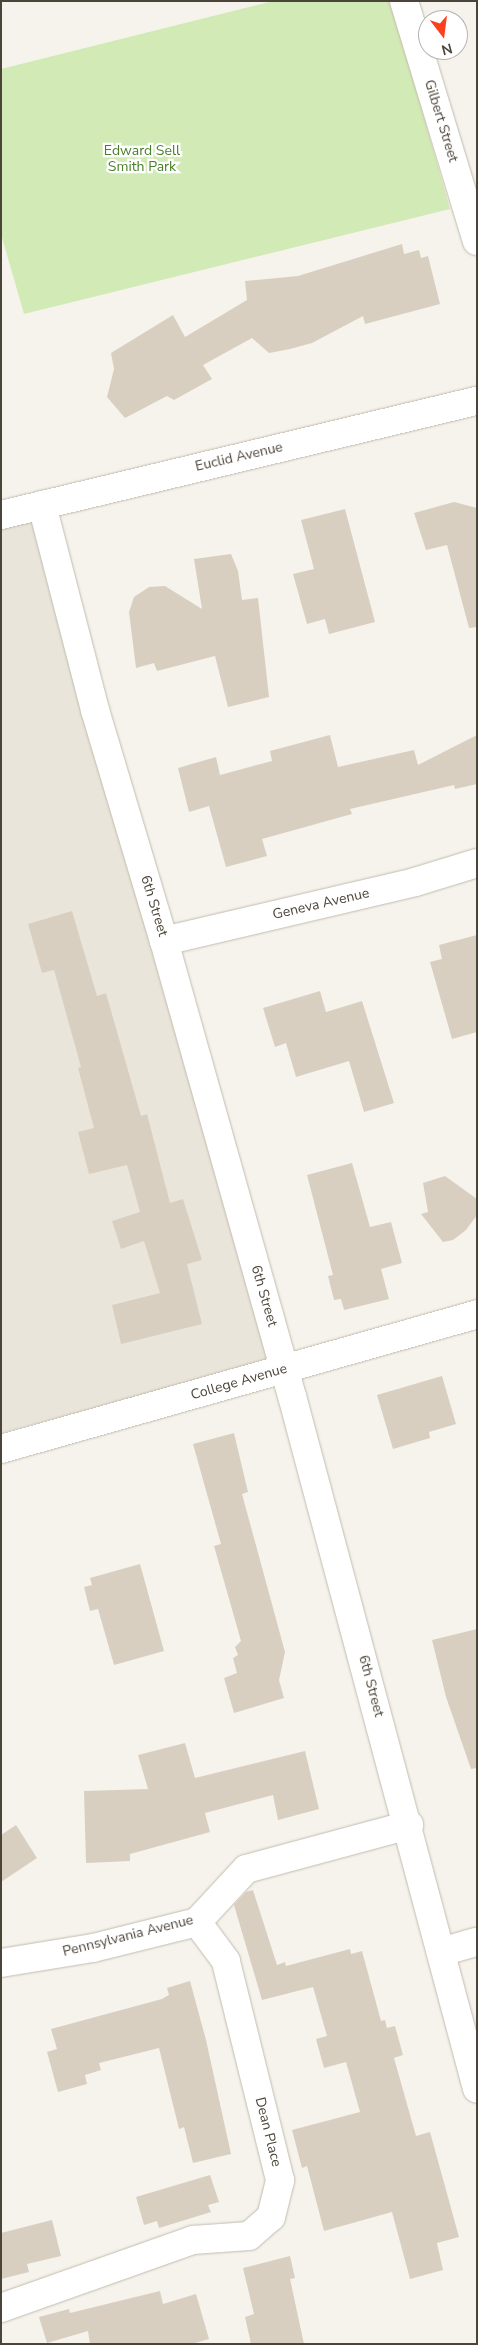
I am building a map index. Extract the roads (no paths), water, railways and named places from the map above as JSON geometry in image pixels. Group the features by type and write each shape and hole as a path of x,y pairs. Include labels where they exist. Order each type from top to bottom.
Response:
{"street":[{"name":"Gilbert Street","path":"404,1 477,241"},
{"name":"Euclid Avenue","path":"1,515 477,400"},
{"name":"6th Street","path":"42,504 95,710 164,941 409,1825 440,1952 477,2089"},
{"name":"Geneva Avenue","path":"164,941 415,882 477,863"},
{"name":"College Avenue","path":"1,1449 477,1314"},
{"name":"Pennsylvania Avenue","path":"1,1963 93,1948 197,1922 246,1869 409,1825"},
{"name":"Dean Place","path":"1,2308 193,2240 249,2236 271,2217 280,2180 226,1961 197,1922"},
{"path":"440,1952 477,1942"}],"park label":[{"name":"Edward Sell Smith Park","path":"142,160"}]}
